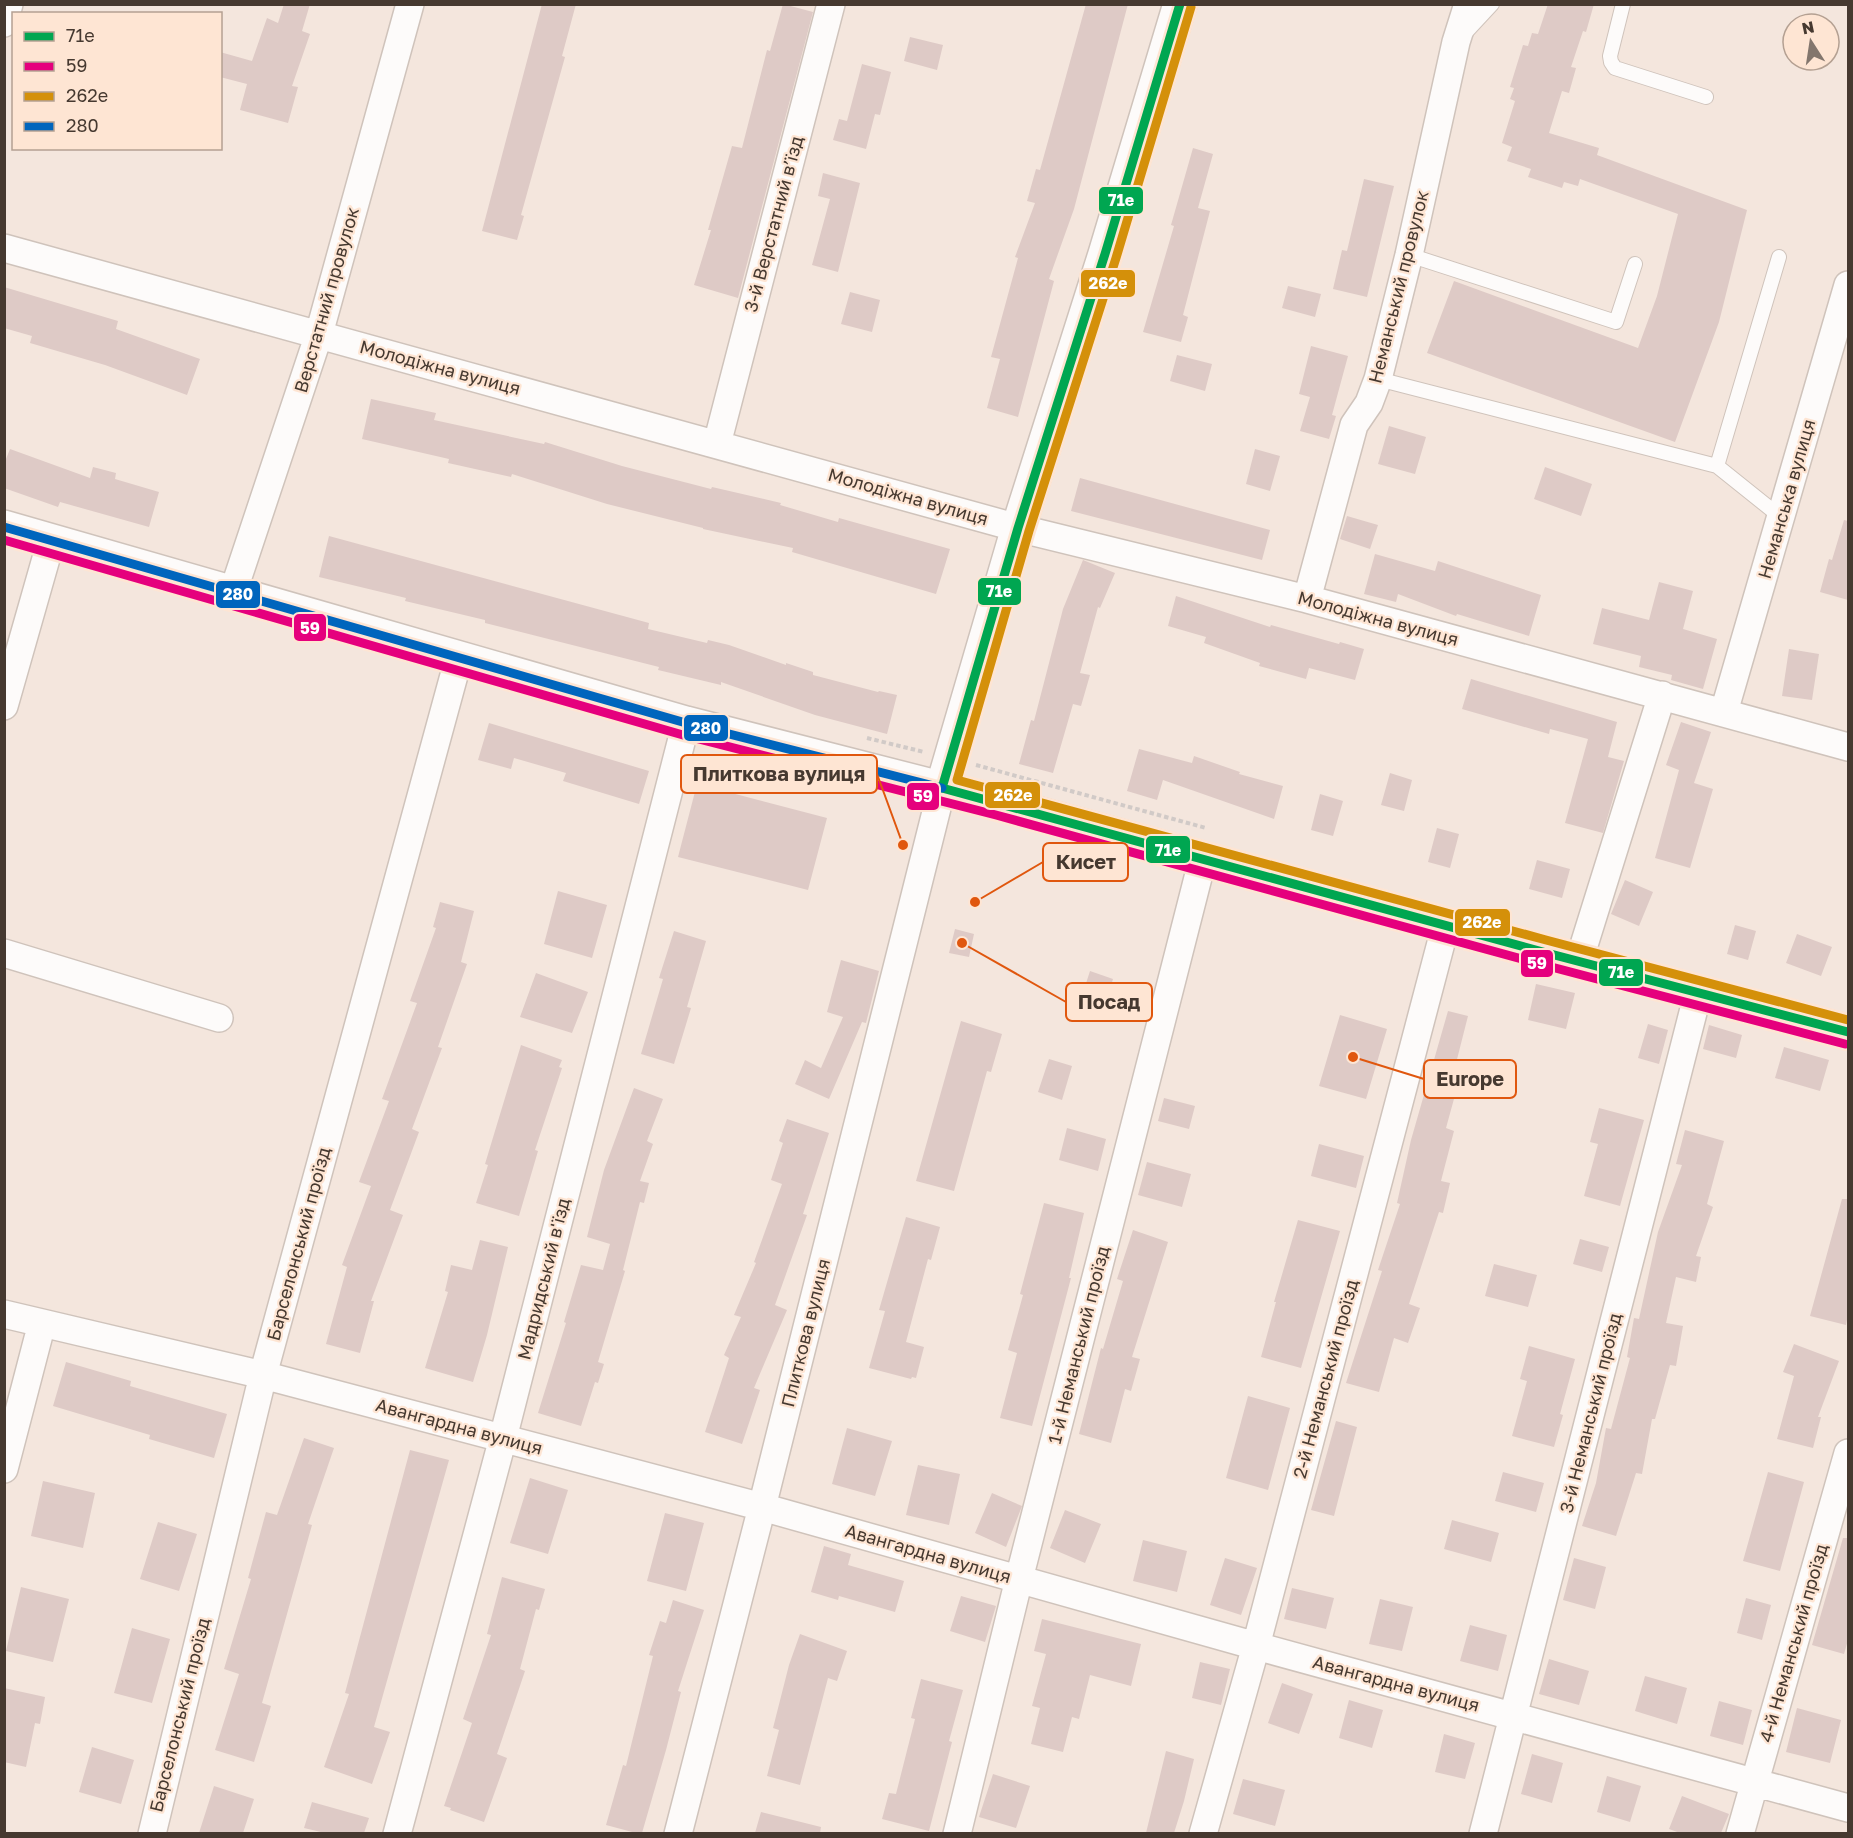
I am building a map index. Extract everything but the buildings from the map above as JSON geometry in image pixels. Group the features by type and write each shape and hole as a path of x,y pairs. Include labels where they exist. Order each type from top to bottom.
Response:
{"street":[{"path":"4,23 9,4"},
{"name":"Верстатний провулок","path":"233,592 319,334 410,4"},
{"name":"3-й Верстатний в’їзд","path":"717,444 831,4"},
{"name":"Плиткова вулиця","path":"678,1833 762,1508 942,788 1018,528 1105,254 1180,4"},
{"name":"Неманський провулок","path":"1307,599 1354,425 1369,403 1378,379 1409,255 1456,42 1468,4"},
{"name":"Молодіжна вулиця","path":"4,248 1018,528 1307,599 1848,747"},
{"name":"Неманська вулиця","path":"1724,712 1848,285"},
{"path":"4,528 686,723 942,788 1848,1032"},
{"path":"4,706 51,541"},
{"name":"Барселонський проїзд","path":"152,1833 263,1375 459,657"},
{"path":"1579,961 1662,695"},
{"name":"Мадридський в'їзд","path":"397,1833 503,1438 686,723"},
{"name":"1-й Неманський проїзд","path":"957,1833 1019,1579 1203,858"},
{"name":"2-й Неманський проїзд","path":"1203,1833 1256,1646 1446,924"},
{"path":"4,953 219,1018"},
{"name":"3-й Неманський проїзд","path":"1483,1833 1698,993"},
{"name":"Авангардна вулиця","path":"4,1314 263,1375 503,1438 1848,1808"},
{"path":"4,1469 42,1323"},
{"name":"4-й Неманський проїзд","path":"1740,1833 1848,1453"}],"lane":[{"path":"1456,42 1492,4"},
{"path":"1623,4 1610,56 1615,68 1706,97"},
{"path":"1409,255 1616,322 1635,264"},
{"path":"1717,466 1779,257"},
{"path":"1378,379 1717,466 1782,518"}],"transit line":[{"name":"71е","path":"942,788 1018,528 1105,254 1180,4"},
{"name":"262е","path":"1191,7 1116,258 1029,531 957,780 1848,1020"},
{"name":"280","path":"4,527 686,723 942,788"},
{"name":"59","path":"4,540 683,735 996,815 1540,964 1845,1044"},
{"name":"71е","path":"942,788 1543,952 1848,1032"}],"place":[{"name":"Плиткова вулиця","path":"903,845"},
{"name":"Кисет","path":"975,902"},
{"name":"Посад","path":"962,943"},
{"name":"Europe","path":"1353,1057"}]}
